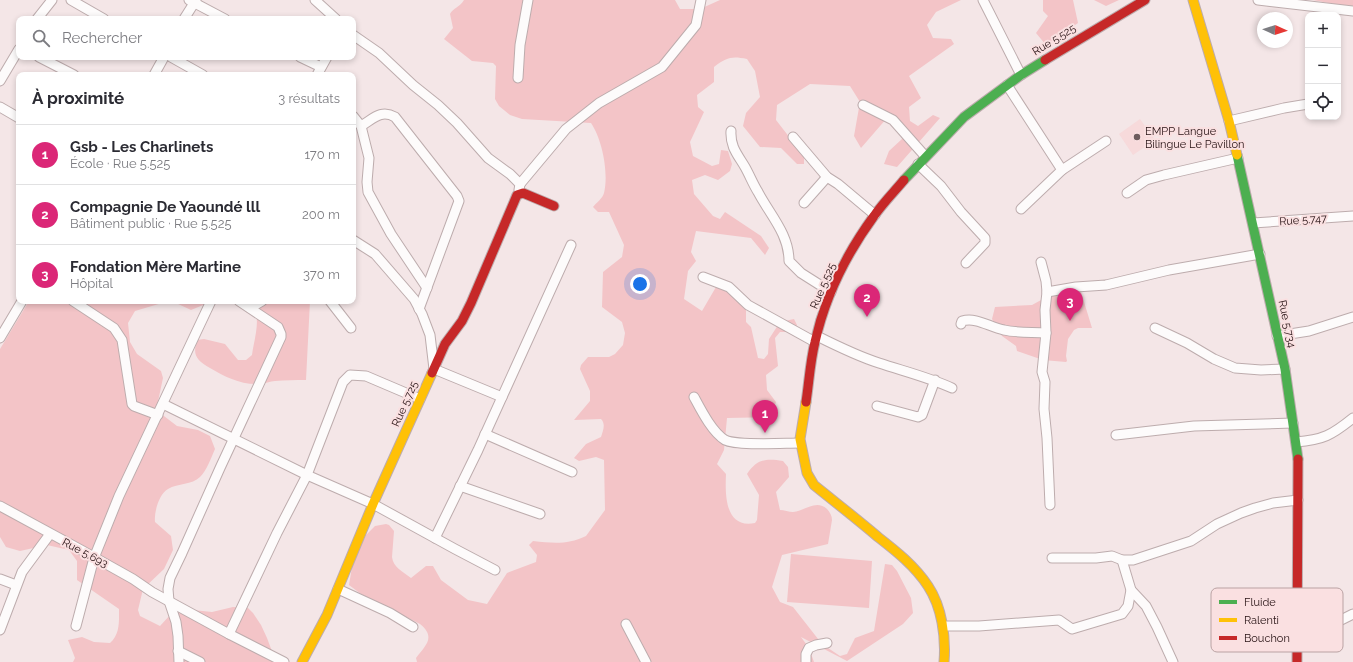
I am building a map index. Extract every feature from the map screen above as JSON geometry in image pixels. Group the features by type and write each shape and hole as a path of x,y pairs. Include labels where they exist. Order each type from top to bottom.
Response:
{"street":[{"path":"39,16 52,0"},
{"path":"71,0 99,16"},
{"path":"315,0 333,16"},
{"path":"518,78 520,45 528,0"},
{"path":"554,206 523,193 519,194 520,184 566,129 599,104 662,67 696,25 701,0"},
{"path":"983,0 1021,75"},
{"name":"Rue 5.525","path":"944,662 945,644 943,626 937,603 926,581 919,572 893,548 811,481 800,443 816,339 837,278 861,236 875,215 925,156 964,117 1021,75 1145,0"},
{"name":"Rue 5.734","path":"1193,0 1229,121 1285,369 1296,442 1298,500 1297,588"},
{"path":"1258,0 1353,12"},
{"path":"186,16 193,1 220,16"},
{"path":"356,36 379,53 413,85 438,105 457,123 488,158 510,174 520,184"},
{"path":"0,81 16,54"},
{"path":"45,60 68,72"},
{"path":"156,72 162,60"},
{"path":"176,60 198,72"},
{"path":"303,60 317,72"},
{"path":"319,72 325,60"},
{"path":"1007,85 1062,170"},
{"path":"863,104 893,120 925,156"},
{"path":"1229,121 1305,104"},
{"path":"0,106 16,116"},
{"path":"361,126 383,114 388,113 395,117 457,196 459,201 419,309"},
{"path":"356,120 361,126 369,158 367,182 368,192 391,234 427,288"},
{"path":"731,131 730,139 733,148 746,167 758,193 777,222 789,249 789,261 801,273 831,292"},
{"path":"793,137 827,177 838,184 875,215"},
{"path":"1021,209 1062,170 1106,141"},
{"path":"1127,193 1146,180 1238,158"},
{"path":"918,164 940,186 985,238 985,243 966,263"},
{"path":"804,203 827,177"},
{"name":"Rue 5.725","path":"302,662 327,615 373,504 420,399 446,344 462,321 471,303 517,195 519,194"},
{"name":"Rue 5.747","path":"1253,223 1353,216"},
{"path":"356,242 375,254 414,299 430,336 434,369 502,398"},
{"path":"435,538 502,398 571,245"},
{"path":"1047,292 1076,287 1106,285 1169,270 1260,254"},
{"path":"1041,262 1047,292 1045,310 1046,333 1042,372 1045,382 1044,408 1050,505"},
{"path":"703,277 729,287 748,305 816,339 878,363 935,380 952,388"},
{"path":"0,338 20,304"},
{"path":"78,304 114,328 122,340 132,404 158,415"},
{"path":"76,626 94,558 119,496 210,304"},
{"path":"179,662 176,622 169,601 168,589 170,578 281,338 278,327 244,304"},
{"path":"250,308 257,304"},
{"path":"332,304 352,328"},
{"path":"1277,336 1309,331 1353,317"},
{"path":"960,324 962,321 969,319 977,320 1004,330 1046,333"},
{"path":"1155,328 1187,343 1214,359 1235,368 1261,370 1285,369"},
{"path":"430,336 446,344"},
{"path":"228,634 307,474 343,382 350,375 366,376 420,399"},
{"path":"877,406 918,417 922,415 935,380"},
{"path":"694,397 706,419 724,439 737,443 800,443"},
{"path":"163,404 233,439 373,504 495,570"},
{"path":"1296,442 1311,441 1326,437 1353,418"},
{"path":"1116,435 1194,426 1293,423"},
{"path":"485,434 572,472"},
{"path":"460,486 540,514"},
{"path":"1052,558 1096,558 1112,556 1122,560 1133,560 1191,541 1217,524 1255,508 1273,503 1298,500"},
{"name":"Rue 5.693","path":"0,506 133,579 169,601"},
{"path":"0,630 22,572 50,534"},
{"path":"1122,560 1131,590 1146,606 1173,662"},
{"path":"0,579 16,585"},
{"path":"338,589 390,613 413,627"},
{"path":"943,626 979,626 1060,620 1072,629 1122,614 1128,606 1131,590"},
{"path":"169,601 228,634 284,662"},
{"path":"1343,619 1353,614"},
{"path":"626,624 646,662"},
{"path":"806,662 806,654 809,648 827,643"},
{"path":"178,651 200,662"},
{"name":"Rue 5.734","path":"1297,652 1297,662"}],"shaded area":[{"path":"464,0 675,0 680,9 700,9 720,0 961,0 936,12 927,25 933,38 951,39 954,44 909,76 921,98 909,107 910,121 918,126 933,115 940,118 897,167 884,164 889,151 902,139 899,122 887,118 861,148 854,136 860,102 850,86 810,84 777,105 776,120 804,156 804,164 797,164 781,148 760,147 743,126 746,113 760,97 755,71 747,59 730,58 714,67 714,82 697,95 698,107 704,112 690,142 693,156 712,166 719,164 721,150 728,151 732,164 730,171 718,180 705,175 692,180 694,194 713,216 720,219 725,212 761,236 769,248 765,255 751,238 696,231 691,252 696,261 688,271 684,299 702,311 716,287 730,291 746,307 746,322 751,327 758,358 764,359 768,354 769,339 780,322 794,319 797,325 794,332 780,332 775,338 778,366 766,375 767,390 776,402 771,417 727,418 724,450 717,464 726,474 726,491 729,509 732,516 738,521 755,523 757,520 759,495 747,474 754,465 762,461 772,460 783,461 788,467 789,477 776,492 780,510 793,512 810,506 819,505 823,506 829,511 832,520 828,544 782,555 772,587 780,602 793,607 822,644 840,656 847,654 855,638 874,631 885,564 892,565 897,571 911,598 913,613 903,624 847,661 801,637 809,648 814,662 417,662 416,658 428,641 428,633 425,629 420,624 361,594 349,585 353,561 366,535 375,526 386,524 389,525 394,531 392,557 394,564 402,571 411,578 426,566 433,566 441,580 468,600 487,604 507,573 536,562 537,555 529,545 533,541 554,543 566,542 586,536 605,510 604,460 596,457 579,461 574,458 586,444 601,437 604,428 603,421 601,419 574,420 590,401 590,391 580,369 581,365 588,357 609,357 615,354 623,345 625,333 622,322 602,307 603,272 622,257 624,245 609,212 598,212 593,207 603,195 606,176 604,156 591,123 522,119 510,115 499,106 495,99 496,66 493,63 472,61 444,39 453,28 450,14"},
{"path":"1043,0 1073,0 1078,23 1046,45 1036,33 1048,16 1043,11"},
{"path":"1094,0 1119,0 1106,6"},
{"path":"1313,0 1353,0 1353,6 1339,5"},
{"name":"EMPP Langue Bilingue Le Pavillon","path":"1140,119 1155,140 1133,155 1119,134"},
{"path":"1081,292 1092,328 1078,328 1074,330 1068,339 1066,362 1043,360 1017,351 1016,346 1002,336 992,319 995,307 1032,305 1052,294"},
{"path":"27,304 159,304 135,311 128,323 130,342 137,354 161,371 163,378 157,406 160,413 177,426 198,430 210,436 215,449 207,467 197,480 168,489 160,499 156,508 155,522 171,536 173,550 164,569 143,589 138,610 140,616 160,626 171,614 184,609 212,612 233,607 248,608 261,625 276,662 73,662 75,658 68,640 82,637 94,642 110,643 116,636 119,623 119,609 77,580 77,561 69,550 47,545 20,551 6,547 0,537 0,349"},
{"path":"178,304 206,304 191,310"},
{"path":"251,304 310,304 306,380 273,381 264,384 246,383 234,380 221,374 199,360 195,354 197,340 204,339 225,344 238,360 246,360 252,355 257,326 256,312"},
{"path":"791,554 872,561 869,608 787,602"}],"traffic: fast":[{"path":"904,180 964,117 1021,75 1045,60"},
{"path":"1237,155 1285,369 1298,459"}],"traffic: slow":[{"path":"1193,0 1229,121 1237,155"},
{"path":"302,662 327,615 373,504 432,373"},
{"path":"806,402 800,439 807,473 814,485 898,553 923,579 933,594 940,613 944,633 944,662"}],"traffic: jam":[{"path":"1045,60 1145,0"},
{"path":"806,402 811,365 819,325 838,276 864,230 904,180"},
{"path":"432,373 445,344 462,321 471,303 517,195 523,193 554,206"},
{"path":"1297,588 1298,459"},
{"path":"1297,652 1297,662"}],"place":[{"name":"EMPP Langue Bilingue Le Pavillon","path":"1137,137"},
{"name":"Compagnie De Yaoundé lll","path":"867,317"},
{"name":"Fondation Mère Martine","path":"1070,321"},
{"name":"Gsb - Les Charlinets","path":"765,433"}]}
